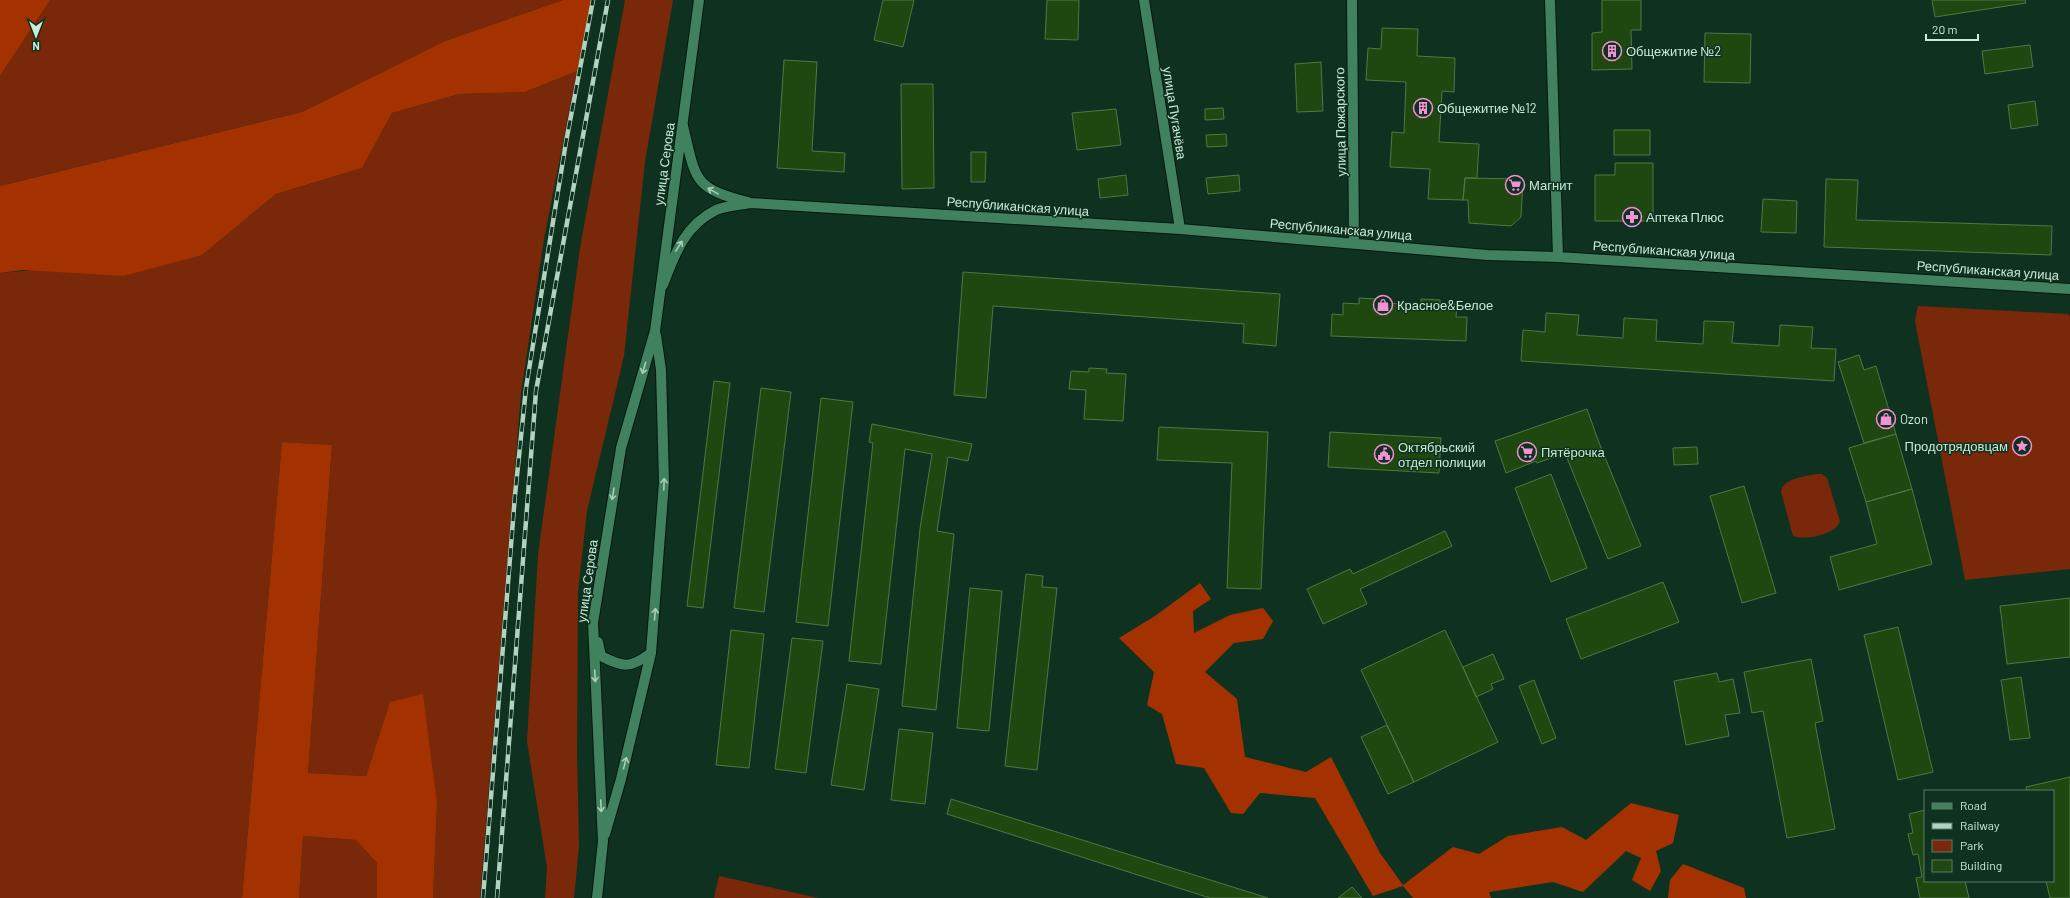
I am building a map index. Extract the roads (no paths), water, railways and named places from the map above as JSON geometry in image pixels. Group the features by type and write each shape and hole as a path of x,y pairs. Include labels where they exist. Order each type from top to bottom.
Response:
{"street":[{"name":"улица Серова","path":"597,898 603,841 593,623 621,448 655,331 699,0"},
{"name":"улица Пугачёва","path":"1144,0 1180,229"},
{"name":"улица Пожарского","path":"1352,0 1354,243"},
{"path":"1550,0 1558,257"},
{"path":"682,124 694,170 704,186 721,195 750,203"},
{"name":"Республиканская улица","path":"659,295 677,247 698,222 717,210 750,203 1180,229 1487,255 1558,257 2070,289"},
{"name":"улица Серова","path":"603,841 621,779 651,653 664,482 661,370 655,331"},
{"path":"593,623 601,656 616,664 636,664 651,653"}],"railway":[{"path":"483,898 515,495 526,388 566,142 593,0"},
{"path":"497,898 536,391 608,0"}],"place":[{"name":"Общежитие №2","path":"1612,51"},
{"name":"Общежитие №12","path":"1423,108"},
{"name":"Магнит","path":"1515,185"},
{"name":"Аптека Плюс","path":"1632,217"},
{"name":"Красное&Белое","path":"1383,305"},
{"name":"Ozon","path":"1886,419"},
{"name":"Продотрядовцам","path":"2022,446"},
{"name":"Пятёрочка","path":"1527,452"},
{"name":"Октябрьский отдел полиции","path":"1384,454"}]}
